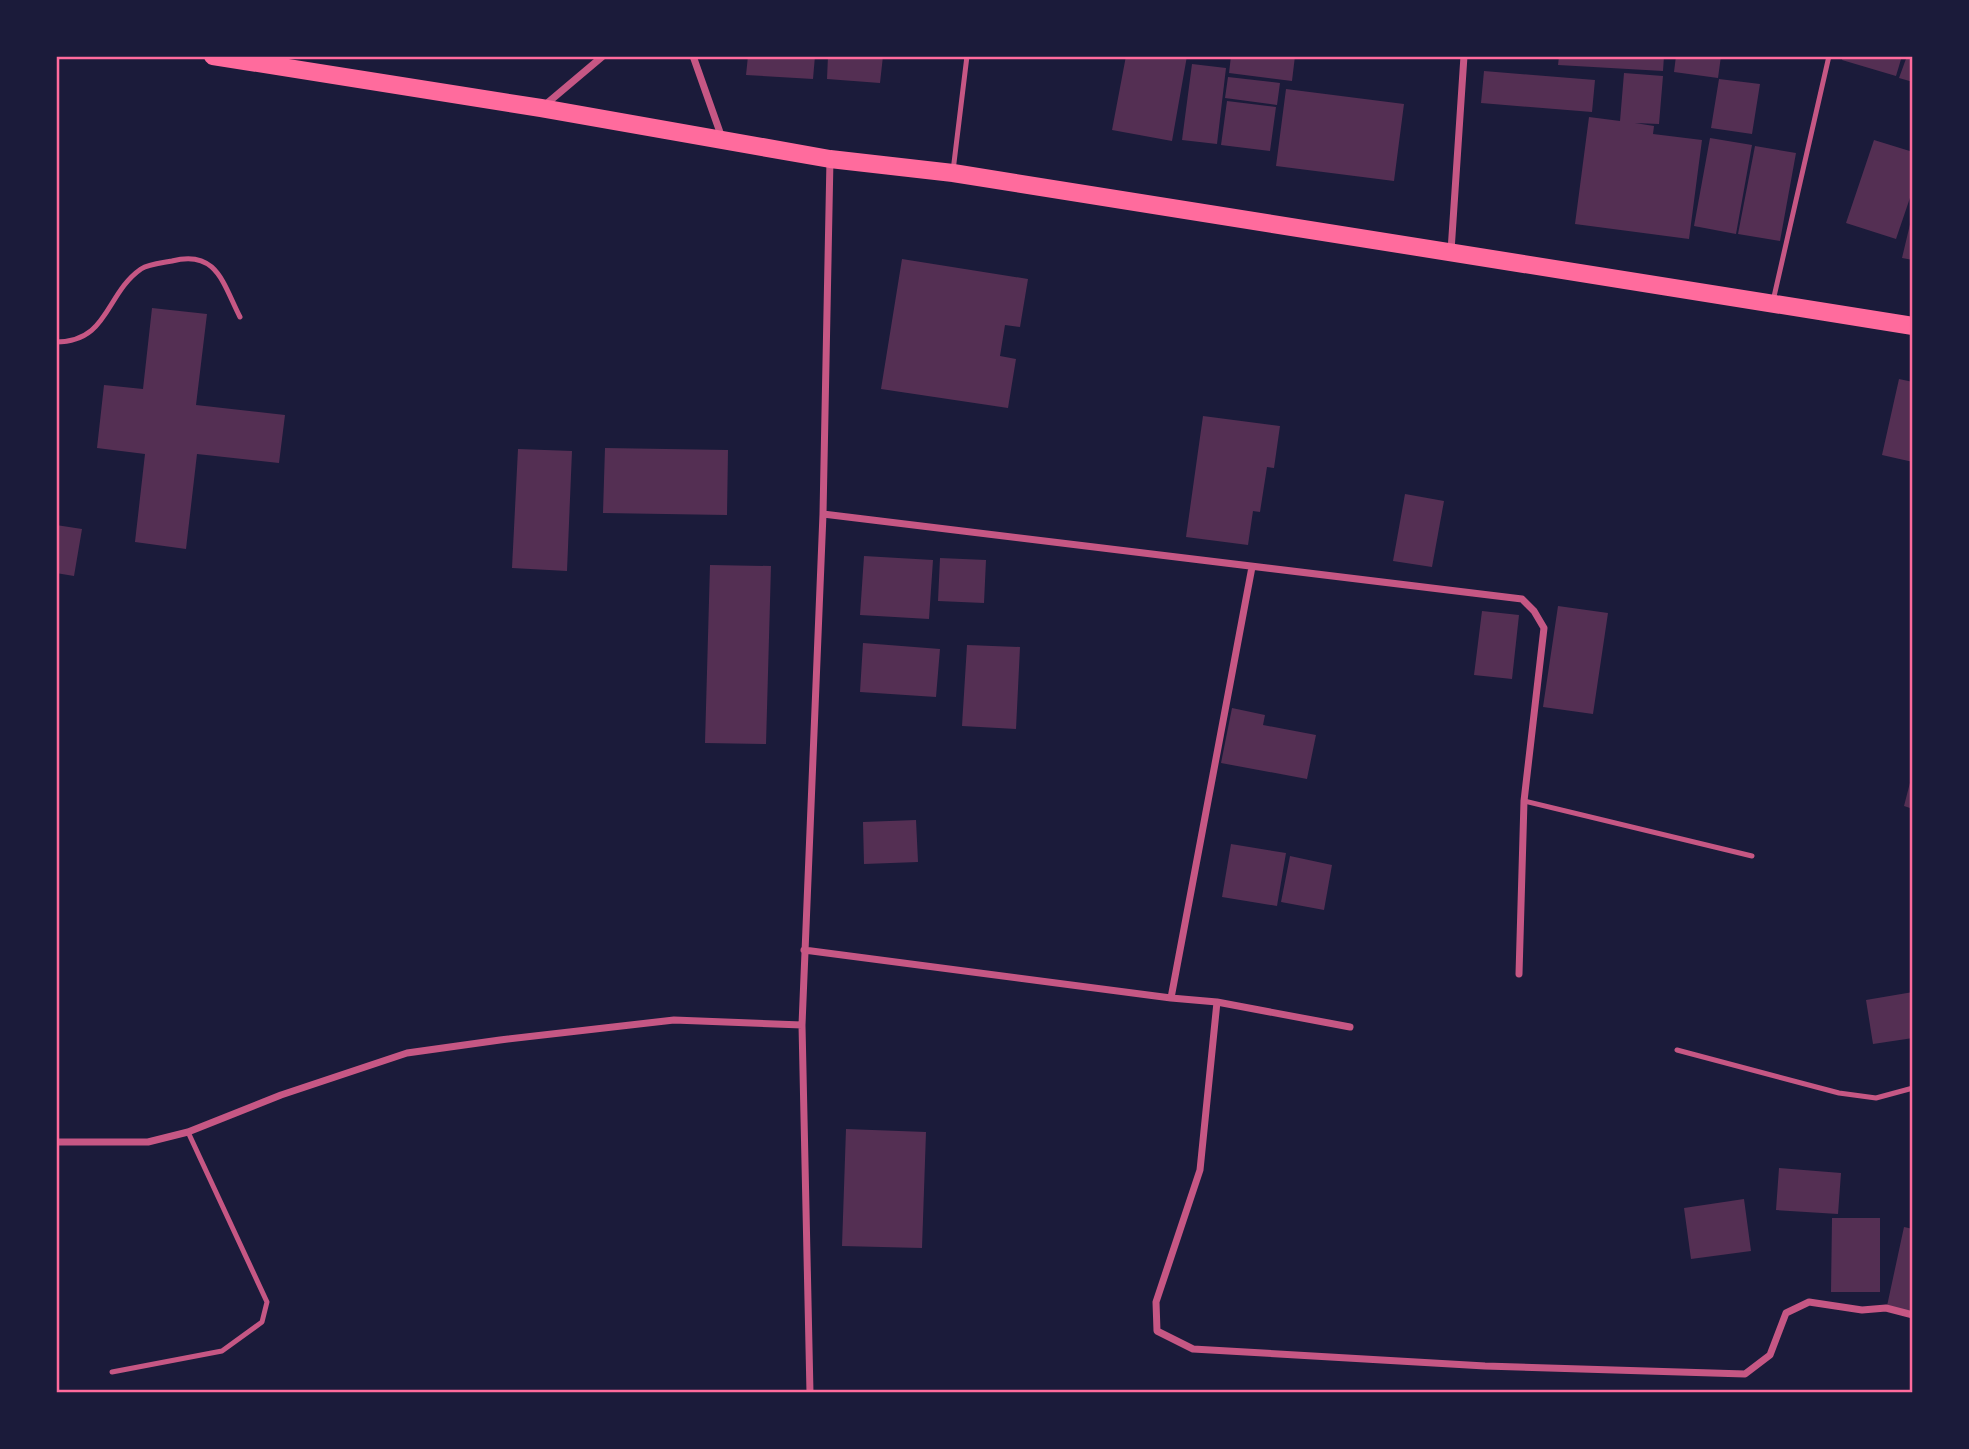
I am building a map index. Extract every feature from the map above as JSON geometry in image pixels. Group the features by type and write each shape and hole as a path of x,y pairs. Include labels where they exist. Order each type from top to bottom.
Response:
{"main road":[{"path":"214,56 541,108 830,159 953,173 1913,326"}],"street":[{"path":"541,108 603,56"},
{"path":"693,56 722,139"},
{"path":"1451,252 1464,56"},
{"path":"810,1393 802,1025 823,514 830,159"},
{"path":"823,514 1522,599 1535,611 1544,628 1524,801 1518,974"},
{"path":"1171,998 1252,567"},
{"path":"804,950 1217,1002 1350,1027"},
{"path":"1217,1002 1200,1170 1156,1302 1157,1331 1193,1349 1485,1366 1745,1374 1770,1355 1787,1313 1809,1302 1862,1310 1886,1308 1913,1315"},
{"path":"56,1142 148,1142 188,1132 281,1095 407,1053 674,1020 802,1025"}],"lane":[{"path":"953,173 967,56"},
{"path":"1772,304 1829,56"},
{"path":"56,342 74,342 92,332 125,285 142,268 185,257 199,258 215,267 240,317"},
{"path":"1524,801 1752,856"},
{"path":"1677,1049 1839,1093 1876,1098 1913,1088"},
{"path":"112,1372 222,1351 262,1322 267,1302 188,1132"}],"building":[{"path":"748,56 815,56 813,79 746,75"},
{"path":"828,56 883,56 880,83 827,79"},
{"path":"1126,56 1187,56 1172,141 1112,130"},
{"path":"1231,56 1295,56 1292,81 1229,73"},
{"path":"1559,56 1664,56 1663,71 1558,65"},
{"path":"1676,56 1721,56 1718,78 1674,72"},
{"path":"1843,56 1902,56 1896,76 1842,60"},
{"path":"1907,56 1913,56 1913,82 1899,78"},
{"path":"1192,64 1226,68 1217,144 1182,140"},
{"path":"1484,71 1595,80 1592,112 1481,103"},
{"path":"1624,73 1663,76 1659,124 1635,123 1654,126 1653,134 1702,140 1689,239 1575,224 1589,117 1620,121"},
{"path":"1228,77 1280,83 1277,105 1225,98"},
{"path":"1719,79 1760,84 1752,134 1711,128"},
{"path":"1286,89 1404,104 1394,181 1276,166"},
{"path":"1227,101 1276,107 1270,151 1221,145"},
{"path":"1710,138 1752,145 1736,234 1694,226"},
{"path":"1874,140 1913,152 1913,189 1896,239 1846,223"},
{"path":"1755,146 1796,153 1780,241 1738,234"},
{"path":"1913,216 1913,260 1902,258"},
{"path":"902,259 1028,279 1020,327 1005,325 1000,356 1016,359 1008,408 881,389"},
{"path":"152,308 207,314 196,405 285,415 279,463 197,454 186,549 135,542 145,454 97,448 104,385 143,389"},
{"path":"1899,379 1913,382 1913,462 1882,455"},
{"path":"1203,416 1280,426 1274,468 1267,467 1260,512 1253,511 1248,545 1186,537"},
{"path":"605,448 728,450 727,515 603,513"},
{"path":"518,449 572,451 567,571 512,568"},
{"path":"1405,494 1444,501 1432,567 1393,561"},
{"path":"56,525 82,529 74,576 56,573"},
{"path":"864,556 933,560 929,619 860,615"},
{"path":"940,558 986,560 984,603 938,601"},
{"path":"710,565 771,566 766,744 705,743"},
{"path":"1558,606 1608,613 1593,714 1543,707"},
{"path":"1482,611 1519,615 1512,679 1474,675"},
{"path":"863,643 940,649 936,697 860,692"},
{"path":"967,645 1020,647 1016,729 962,726"},
{"path":"1232,708 1265,715 1263,725 1316,735 1307,779 1221,763"},
{"path":"1913,775 1913,809 1904,806"},
{"path":"916,820 918,862 864,864 863,822"},
{"path":"1231,844 1286,853 1277,906 1222,897"},
{"path":"1290,856 1332,865 1324,910 1281,902"},
{"path":"1913,992 1913,1038 1873,1044 1866,1000"},
{"path":"846,1129 926,1132 922,1248 842,1246"},
{"path":"1779,1168 1841,1173 1838,1214 1776,1210"},
{"path":"1744,1199 1751,1251 1691,1259 1684,1208"},
{"path":"1832,1218 1880,1218 1880,1292 1831,1292"},
{"path":"1904,1227 1913,1229 1913,1312 1887,1306"}]}
